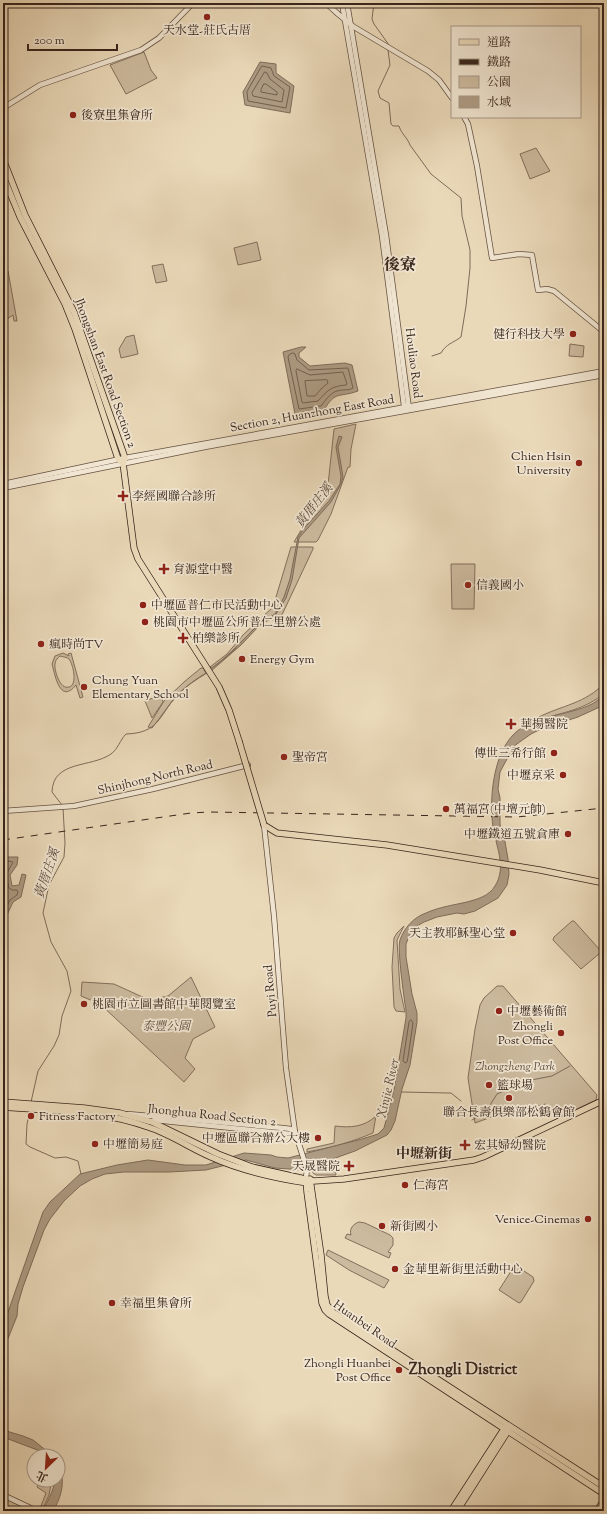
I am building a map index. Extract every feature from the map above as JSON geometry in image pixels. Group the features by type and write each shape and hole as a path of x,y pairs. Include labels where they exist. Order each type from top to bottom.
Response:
{"main road":[{"name":"Jhongshan East Road Section 2","path":"3,159 25,215 74,312 124,460 118,459 75,329 65,304 20,217 3,176"},
{"path":"124,460 134,548 138,559 225,698 264,825 277,833 387,845 513,865 604,883"},
{"path":"150,1124 211,1157 251,1169 309,1178 344,1179 480,1158 604,1100"},
{"name":"Jhonghua Road Section 2","path":"3,1102 30,1107 104,1115 150,1124"},
{"name":"Jhonghua Road Section 2","path":"3,1107 96,1110 120,1113 150,1124"},
{"path":"150,1124 251,1169"},
{"name":"Huanbei Road","path":"309,1178 321,1296 325,1310 390,1355 604,1487"},
{"path":"451,1511 507,1428"},
{"path":"457,1511 507,1428"},
{"name":"Huanbei Road","path":"507,1428 604,1494"},
{"path":"597,1511 604,1500"}],"street":[{"path":"3,108 44,84 141,50 159,38 193,3"},
{"path":"326,3 351,24 428,71 440,80 451,96"},
{"name":"Houliao Road","path":"342,3 382,236 408,408"},
{"name":"Houliao Road","path":"347,3 386,235 408,408"},
{"path":"465,118 470,131 477,166 492,258 519,254 532,255 538,290 554,290 604,332"},
{"name":"Section 2, Huanzhong East Road","path":"3,488 124,460 604,371"},
{"name":"Section 2, Huanzhong East Road","path":"408,408 604,375"},
{"path":"3,484 118,459"},
{"name":"Shinjhong North Road","path":"3,811 62,808 153,789 248,765"},
{"name":"Puyi Road","path":"264,825 274,916 286,1068 295,1132 303,1154 309,1178"},
{"path":"120,1113 283,1128 290,1129 295,1132"},
{"name":"Jhonghua Road Section 2","path":"150,1124 154,1120 291,1134 295,1132"},
{"path":"3,1495 37,1511"}],"green space":[{"path":"144,52 151,70 157,78 126,94 110,65"},
{"path":"536,148 550,171 530,179 520,154"},
{"path":"257,242 261,260 238,265 234,248"},
{"path":"163,264 167,281 156,283 152,266"},
{"path":"8,271 17,321 14,321 13,315 7,319 3,319 3,278 6,279 5,272"},
{"path":"134,335 138,354 121,358 119,349 126,337"},
{"path":"570,344 584,346 583,357 569,356"},
{"path":"356,424 351,449 350,467 348,467 331,514 318,540 316,542 294,542 328,485 334,429"},
{"path":"291,547 313,547 313,549 280,619 276,622 271,619 261,624 259,623 240,644 212,669 210,667 227,654 243,635 273,607"},
{"path":"451,564 475,564 474,609 452,609"},
{"path":"63,653 69,656 68,654 71,653 83,697 80,698 76,685 66,692 59,686 52,664 55,656","holes":["60,656 69,659 72,665 74,679 72,685 69,687 63,686 58,679 55,667 56,661"]},
{"path":"201,668 203,668 206,673 181,692 152,728 148,727 164,701"},
{"path":"604,683 604,693 590,703 573,710 539,720 539,717 547,713 582,700 597,690"},
{"path":"161,695 163,702 152,718 145,701"},
{"path":"572,921 574,921 600,950 600,953 581,969 553,940 554,937"},
{"path":"404,926 397,940 400,989 405,1012 396,1011 394,1007 392,967 394,938"},
{"name":"泰豐公園","path":"191,977 215,1027 193,1039 185,1058 195,1069 184,1082 100,1004 81,996 82,982 114,984 149,1000 168,996"},
{"name":"Zhongzheng Park","path":"497,986 503,986 597,1095 596,1100 558,1118 546,1104 497,1115 475,1123 468,1078 475,1029 480,1005 484,998"},
{"path":"376,1116 373,1133 324,1149 307,1152 307,1149 334,1143 335,1126 346,1127 362,1125"},
{"path":"334,1160 336,1175 316,1175 313,1173 312,1167"},
{"path":"359,1222 365,1223 390,1235 393,1238 393,1245 388,1252 391,1253 389,1258 345,1238 347,1234 351,1235 352,1227"},
{"path":"328,1250 389,1280 384,1288 349,1270 326,1255"},
{"path":"515,1265 533,1277 534,1281 519,1303 499,1290"},
{"path":"38,1488 50,1488 44,1506 41,1506 46,1493"},
{"path":"3,1497 32,1511 3,1511"}],"water":[{"path":"260,62 276,64 276,73 294,86 290,113 245,105 243,92"},
{"path":"306,347 299,353 299,357 310,366 345,363 352,365 358,391 335,397 324,410 295,414 283,352"},
{"path":"339,436 342,437 338,447 343,477 341,484 331,502 299,538 292,580 286,598 276,614 259,626 241,645 211,671 210,669 224,659 258,625 275,614 284,597 290,579 298,537 305,527 329,501 340,484 341,476 336,447"},
{"path":"604,695 604,705 578,717 541,729 514,746 500,772 498,789 500,798 500,824 504,836 509,874 507,885 498,898 475,911 464,914 457,913 437,917 424,922 417,926 410,934 406,944 406,957 412,994 417,1013 417,1022 410,1065 402,1089 395,1121 387,1135 355,1151 302,1170 275,1168 246,1160 206,1170 124,1172 105,1174 92,1179 80,1186 64,1201 50,1219 44,1230 23,1287 18,1304 17,1316 3,1351 3,1331 7,1315 43,1212 50,1202 80,1174 117,1165 148,1160 185,1165 206,1165 244,1153 288,1158 378,1134 384,1128 394,1090 406,1018 399,953 399,945 402,936 407,927 417,917 431,911 479,898 490,892 495,886 500,872 500,857 493,827 492,791 501,754 513,735 530,723 582,708 594,703"},
{"path":"3,857 18,857 17,865 10,875 12,886 19,885 22,874 26,875 21,897 13,902 7,915 3,912"},
{"path":"3,1430 33,1440 43,1448 32,1448 3,1437"},
{"path":"53,1488 62,1488 59,1500 53,1511 42,1511"}],"waterway":[{"path":"374,3 372,19 389,45"},
{"path":"388,50 390,65 378,91 380,98 389,103 391,124 393,126 399,126 410,145 431,174 461,198 462,216 470,250 470,268 461,337 447,346 441,353 432,356"},
{"name":"黃厝庄溪","path":"225,658 236,648"},
{"name":"黃厝庄溪","path":"62,805 52,792 54,782 59,775 74,766 103,758 111,754 126,734 137,733 152,727 177,695 195,680 207,673"},
{"name":"黃厝庄溪","path":"31,1102 38,1071 54,1046 59,1035 62,1016 71,991 67,971 51,942 43,913 49,885 64,857 65,843 63,808"},
{"path":"472,1120 485,1113 497,1094 526,1081 552,1076 570,1066"},
{"path":"402,1092 451,1093 461,1101"},
{"name":"黃厝庄溪","path":"30,1111 27,1124 26,1144 55,1158 66,1157 78,1161 81,1174"}],"railway":[{"path":"3,840 191,813 209,812 517,817 604,808"}],"place":[{"name":"天水堂-莊氏古厝","path":"207,17"},
{"name":"後寮里集會所","path":"73,115"},
{"name":"健行科技大學","path":"573,334"},
{"name":"Chien Hsin University","path":"579,463"},
{"name":"李經國聯合診所","path":"123,496"},
{"name":"育源堂中醫","path":"164,569"},
{"name":"信義國小","path":"468,585"},
{"name":"中壢區普仁市民活動中心","path":"143,605"},
{"name":"桃園市中壢區公所普仁里辦公處","path":"145,622"},
{"name":"柏樂診所","path":"183,638"},
{"name":"瘋時尚TV","path":"41,644"},
{"name":"Energy Gym","path":"242,659"},
{"name":"Chung Yuan Elementary School","path":"84,687"},
{"name":"華揚醫院","path":"511,724"},
{"name":"傳世三希行館","path":"554,753"},
{"name":"聖帝宮","path":"284,757"},
{"name":"中壢京采","path":"563,775"},
{"name":"萬福宮(中壇元帥)","path":"446,809"},
{"name":"中壢鐵道五號倉庫","path":"568,834"},
{"name":"天主教耶穌聖心堂","path":"513,933"},
{"name":"桃園市立圖書館中華閱覽室","path":"84,1004"},
{"name":"中壢藝術館","path":"499,1011"},
{"name":"Zhongli Post Office","path":"561,1033"},
{"name":"籃球場","path":"489,1085"},
{"name":"聯合長壽俱樂部松鶴會館","path":"509,1098"},
{"name":"Fitness Factory","path":"31,1116"},
{"name":"中壢區聯合辦公大樓","path":"318,1138"},
{"name":"中壢簡易庭","path":"95,1144"},
{"name":"宏其婦幼醫院","path":"465,1145"},
{"name":"天晟醫院","path":"349,1166"},
{"name":"仁海宮","path":"405,1185"},
{"name":"Venice-Cinemas","path":"588,1219"},
{"name":"新街國小","path":"382,1226"},
{"name":"金華里新街里活動中心","path":"395,1269"},
{"name":"幸福里集會所","path":"112,1303"},
{"name":"Zhongli Huanbei Post Office","path":"399,1370"}],"district":[{"name":"後寮","path":"400,264"},
{"name":"中壢新街","path":"424,1153"},
{"name":"Zhongli District","path":"463,1368"}],"water label":[{"name":"Xinjie River","path":"387,1088"}]}
